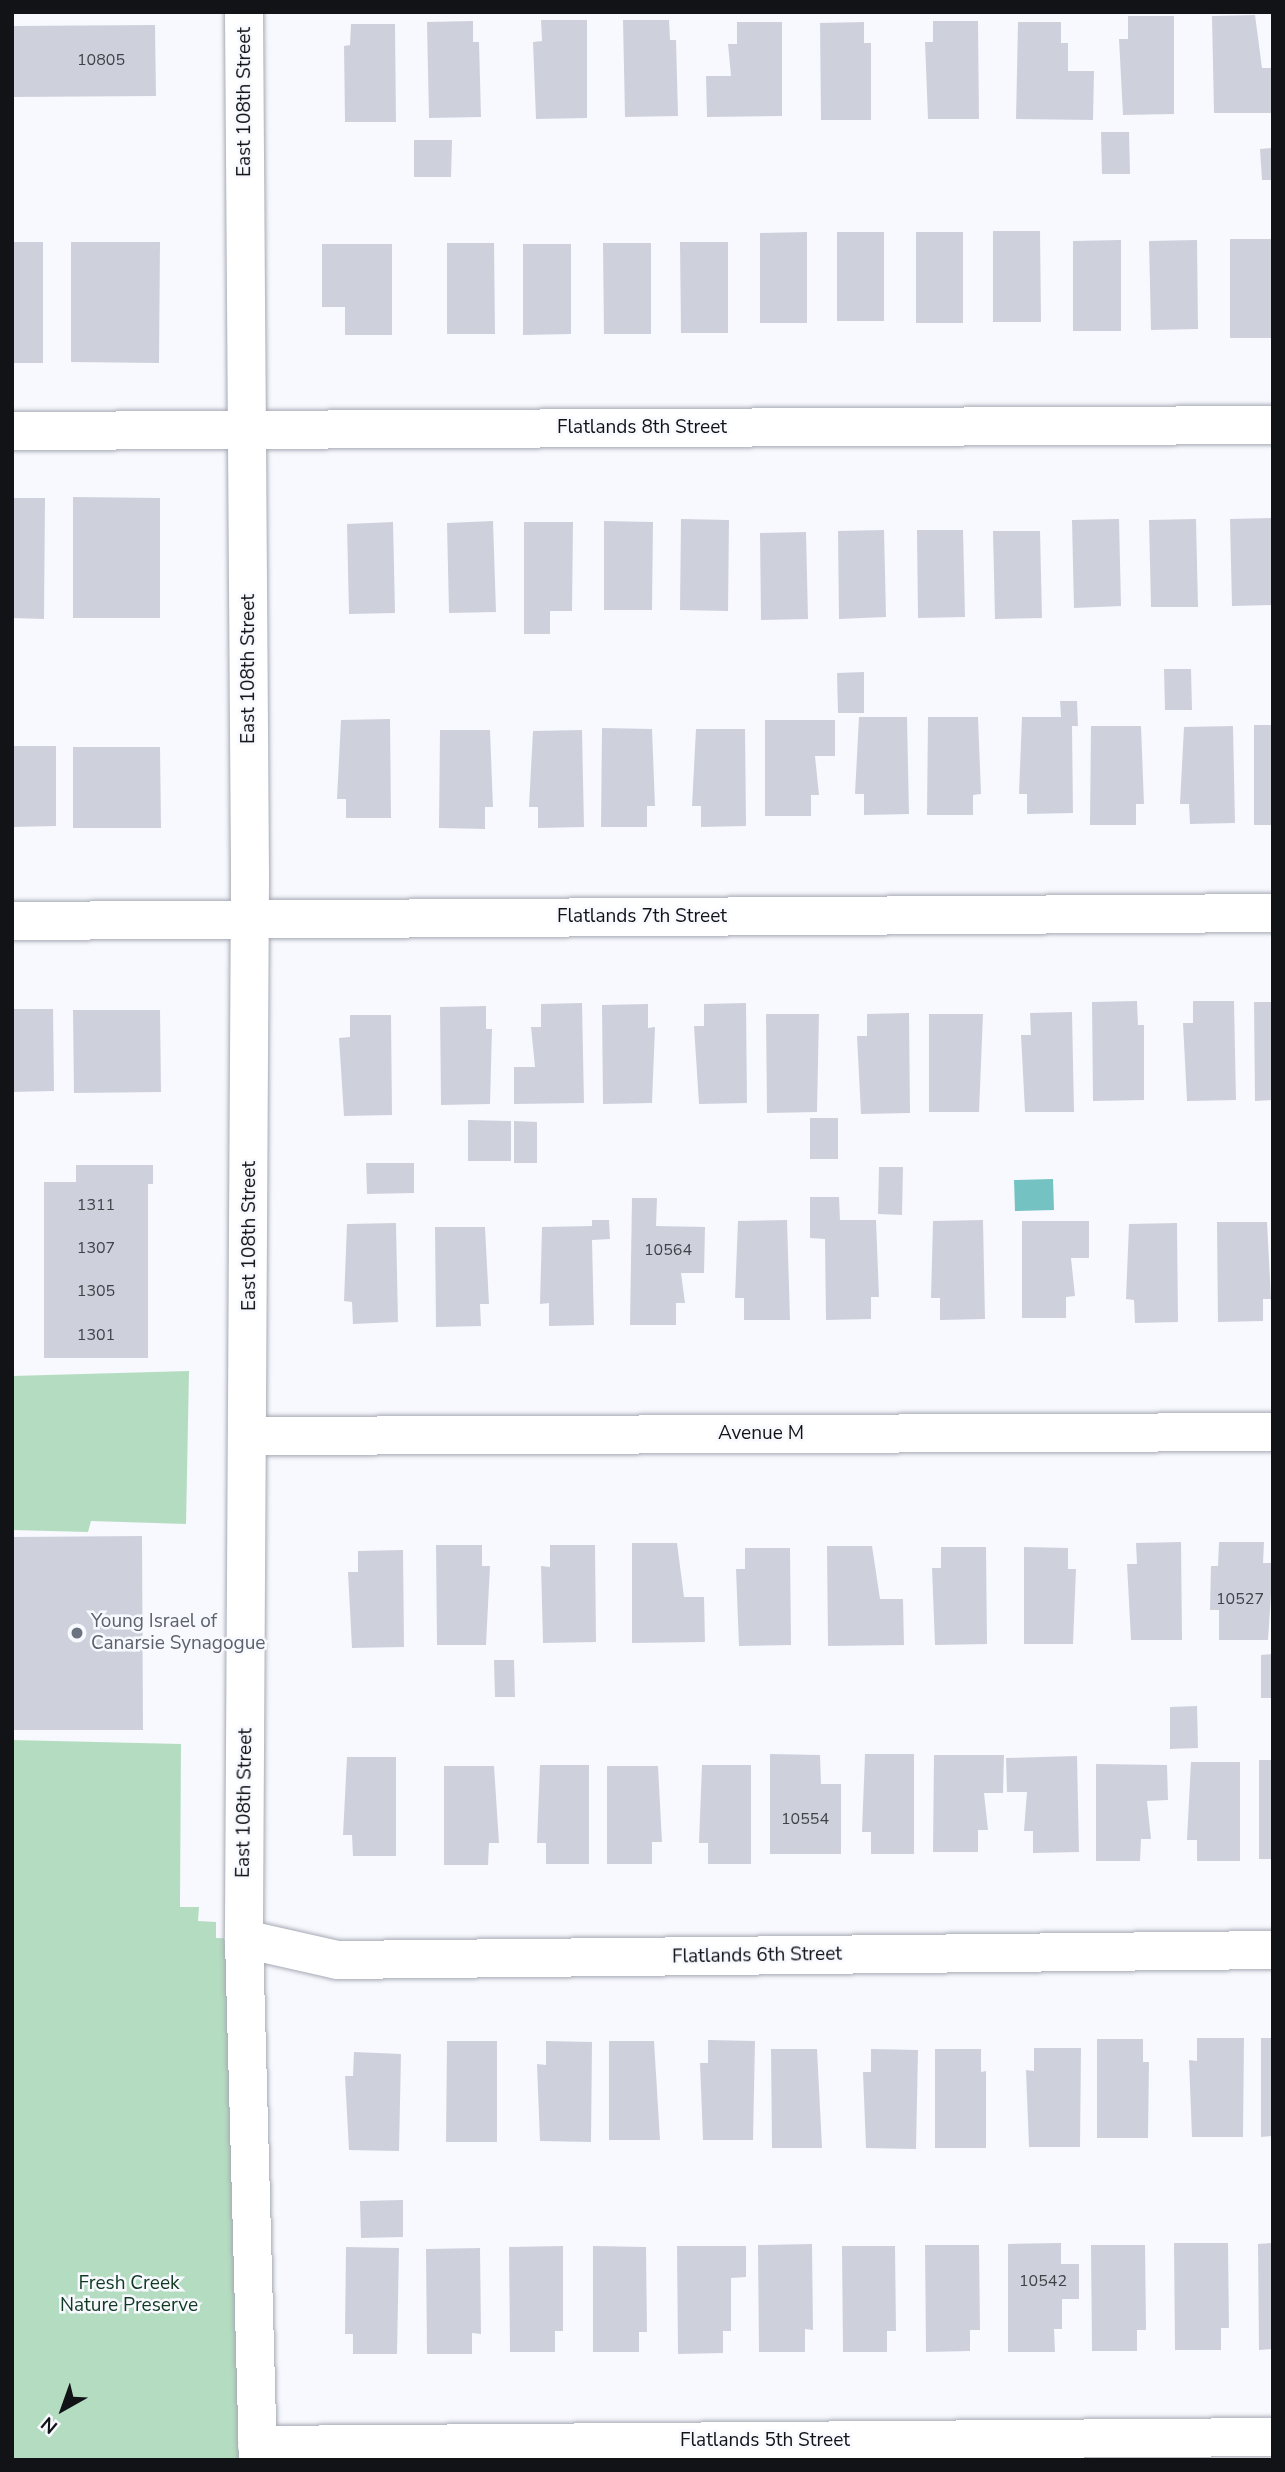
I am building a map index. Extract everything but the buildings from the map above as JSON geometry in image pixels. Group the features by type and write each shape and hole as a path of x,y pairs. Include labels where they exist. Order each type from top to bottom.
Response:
{"street":[{"name":"East 108th Street","path":"244,12 250,920 244,1939 258,2452"},
{"name":"Flatlands 8th Street","path":"12,431 1273,425"},
{"name":"Flatlands 7th Street","path":"12,921 1273,913"},
{"name":"Avenue M","path":"249,1436 1273,1432"},
{"name":"Flatlands 6th Street","path":"244,1939 337,1960 1273,1951"},
{"name":"Flatlands 5th Street","path":"258,2452 1273,2437"}],"green space":[{"path":"189,1371 186,1524 91,1521 88,1532 12,1530 12,1376"},
{"name":"Fresh Creek Nature Preserve","path":"12,1740 181,1744 180,1907 199,1907 198,1921 216,1922 216,1938 244,1939 248,2460 12,2460"}],"water":[{"path":"1053,1179 1054,1210 1015,1211 1014,1180"}],"place":[{"name":"Young Israel of Canarsie Synagogue","path":"77,1633"}]}
